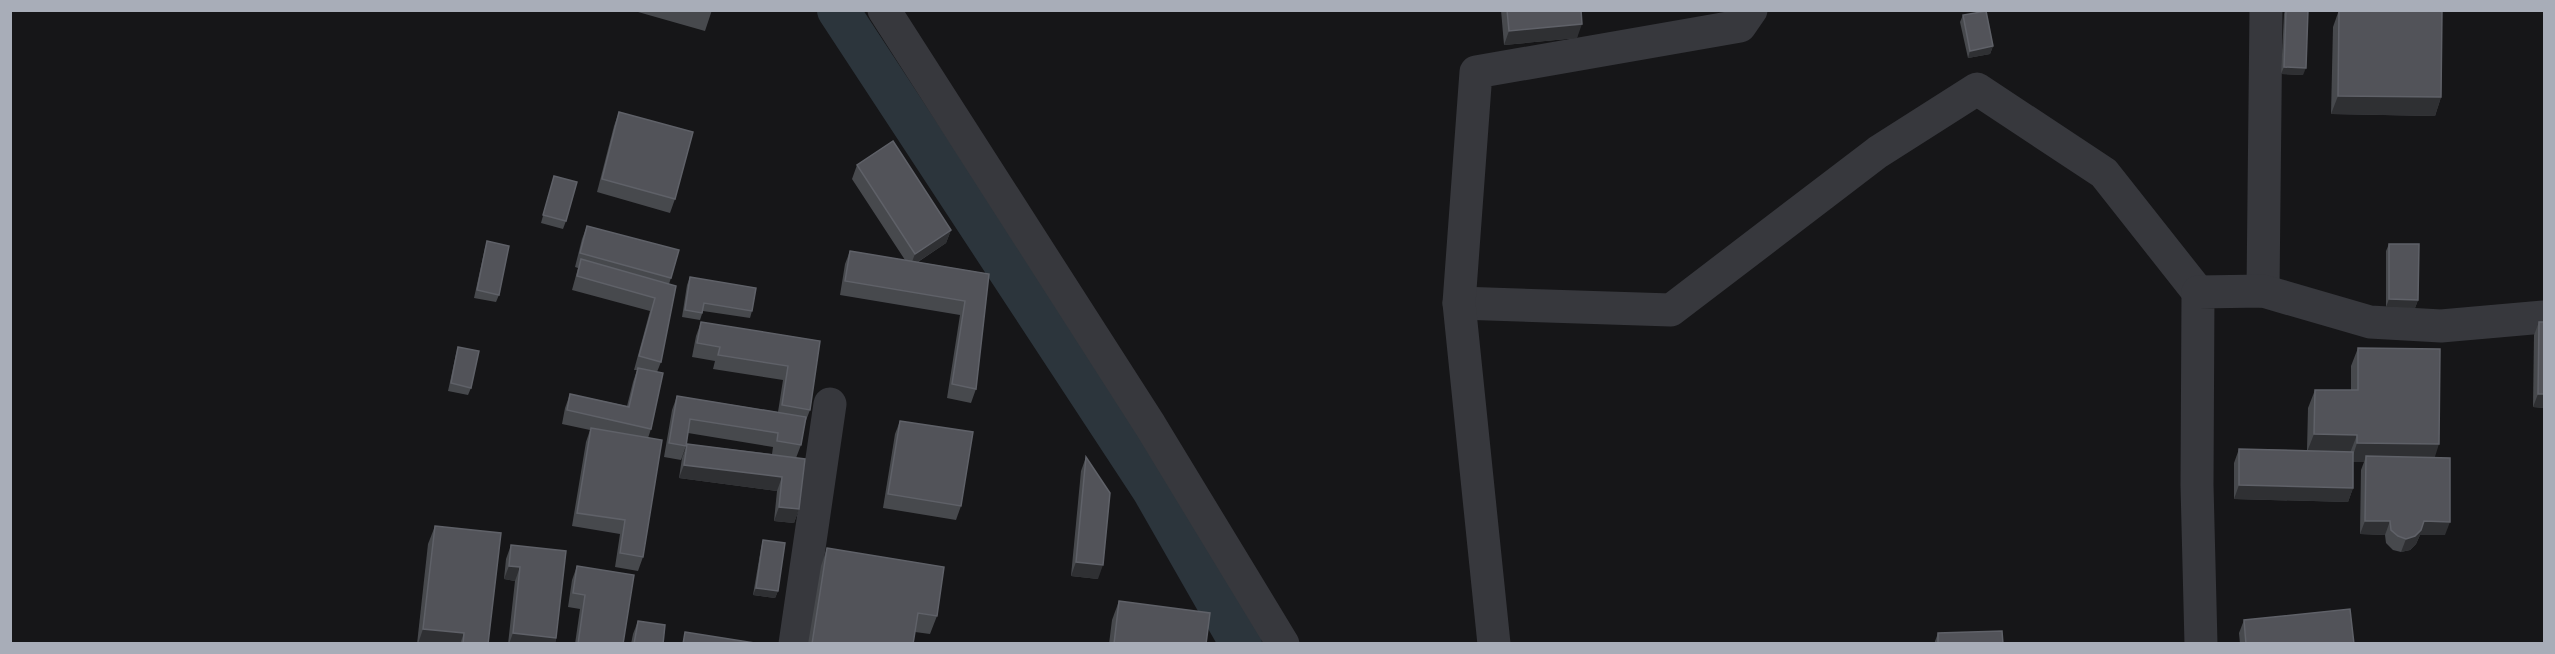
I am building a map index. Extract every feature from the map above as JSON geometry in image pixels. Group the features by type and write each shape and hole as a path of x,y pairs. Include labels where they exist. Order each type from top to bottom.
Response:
{"street":[{"path":"884,10 1150,424 1283,644"},
{"path":"1494,644 1459,303 1476,72 1740,26 1751,10"},
{"path":"2263,291 2266,10"},
{"path":"1459,303 1671,310 1878,152 1977,89 2104,173 2198,292 2197,485 2201,644"},
{"path":"2198,292 2263,291 2370,322 2441,326 2544,317"},
{"path":"795,644 830,404"}],"building":[{"path":"1507,10 1581,10 1582,24 1509,31"},
{"path":"2286,10 2308,10 2306,68 2284,67"},
{"path":"2339,10 2442,11 2441,97 2338,96"},
{"path":"1986,11 1993,46 1970,51 1963,15"},
{"path":"619,112 693,132 675,199 602,179"},
{"path":"893,141 951,230 915,254 857,165"},
{"path":"554,176 577,182 566,221 543,215"},
{"path":"587,226 679,250 671,278 580,253"},
{"path":"487,241 509,246 499,295 477,290"},
{"path":"2389,244 2419,244 2418,300 2389,299"},
{"path":"850,251 989,274 976,389 952,384 965,301 845,281"},
{"path":"581,259 676,286 661,362 639,356 655,298 577,276"},
{"path":"690,277 756,288 752,311 704,303 702,313 685,310"},
{"path":"701,322 820,341 810,410 782,405 788,366 718,355 720,347 697,343"},
{"path":"2539,322 2544,322 2544,394 2538,394"},
{"path":"458,347 479,351 471,388 451,383"},
{"path":"2358,348 2440,349 2439,444 2357,443 2357,435 2314,434 2315,390 2358,390"},
{"path":"638,368 663,373 651,429 567,410 570,394 629,407"},
{"path":"677,396 806,417 801,445 777,441 778,433 690,419 686,446 669,443"},
{"path":"900,421 973,432 961,506 888,494"},
{"path":"591,428 662,440 643,557 620,553 625,520 577,513"},
{"path":"687,444 805,459 799,509 779,507 782,477 684,465"},
{"path":"2239,449 2353,452 2353,488 2239,485"},
{"path":"2366,456 2450,458 2450,522 2424,521 2421,530 2415,536 2406,539 2391,530 2390,521 2365,521"},
{"path":"1086,457 1110,493 1103,565 1076,562"},
{"path":"435,526 501,533 488,644 463,644 464,633 423,629"},
{"path":"763,540 785,543 778,591 756,588"},
{"path":"511,545 566,551 556,638 513,633 520,567 509,566"},
{"path":"827,548 944,567 937,616 918,613 913,644 812,644"},
{"path":"577,566 634,575 623,644 578,644 585,595 573,593"},
{"path":"1119,601 1210,613 1206,644 1114,644"},
{"path":"2350,609 2354,644 2246,644 2244,620"},
{"path":"638,621 665,625 663,644 634,644"},
{"path":"2002,631 2003,644 1938,644 1938,633"},
{"path":"685,632 761,644 683,644"}],"waterway":[{"path":"838,10 1153,490 1241,644"}]}
